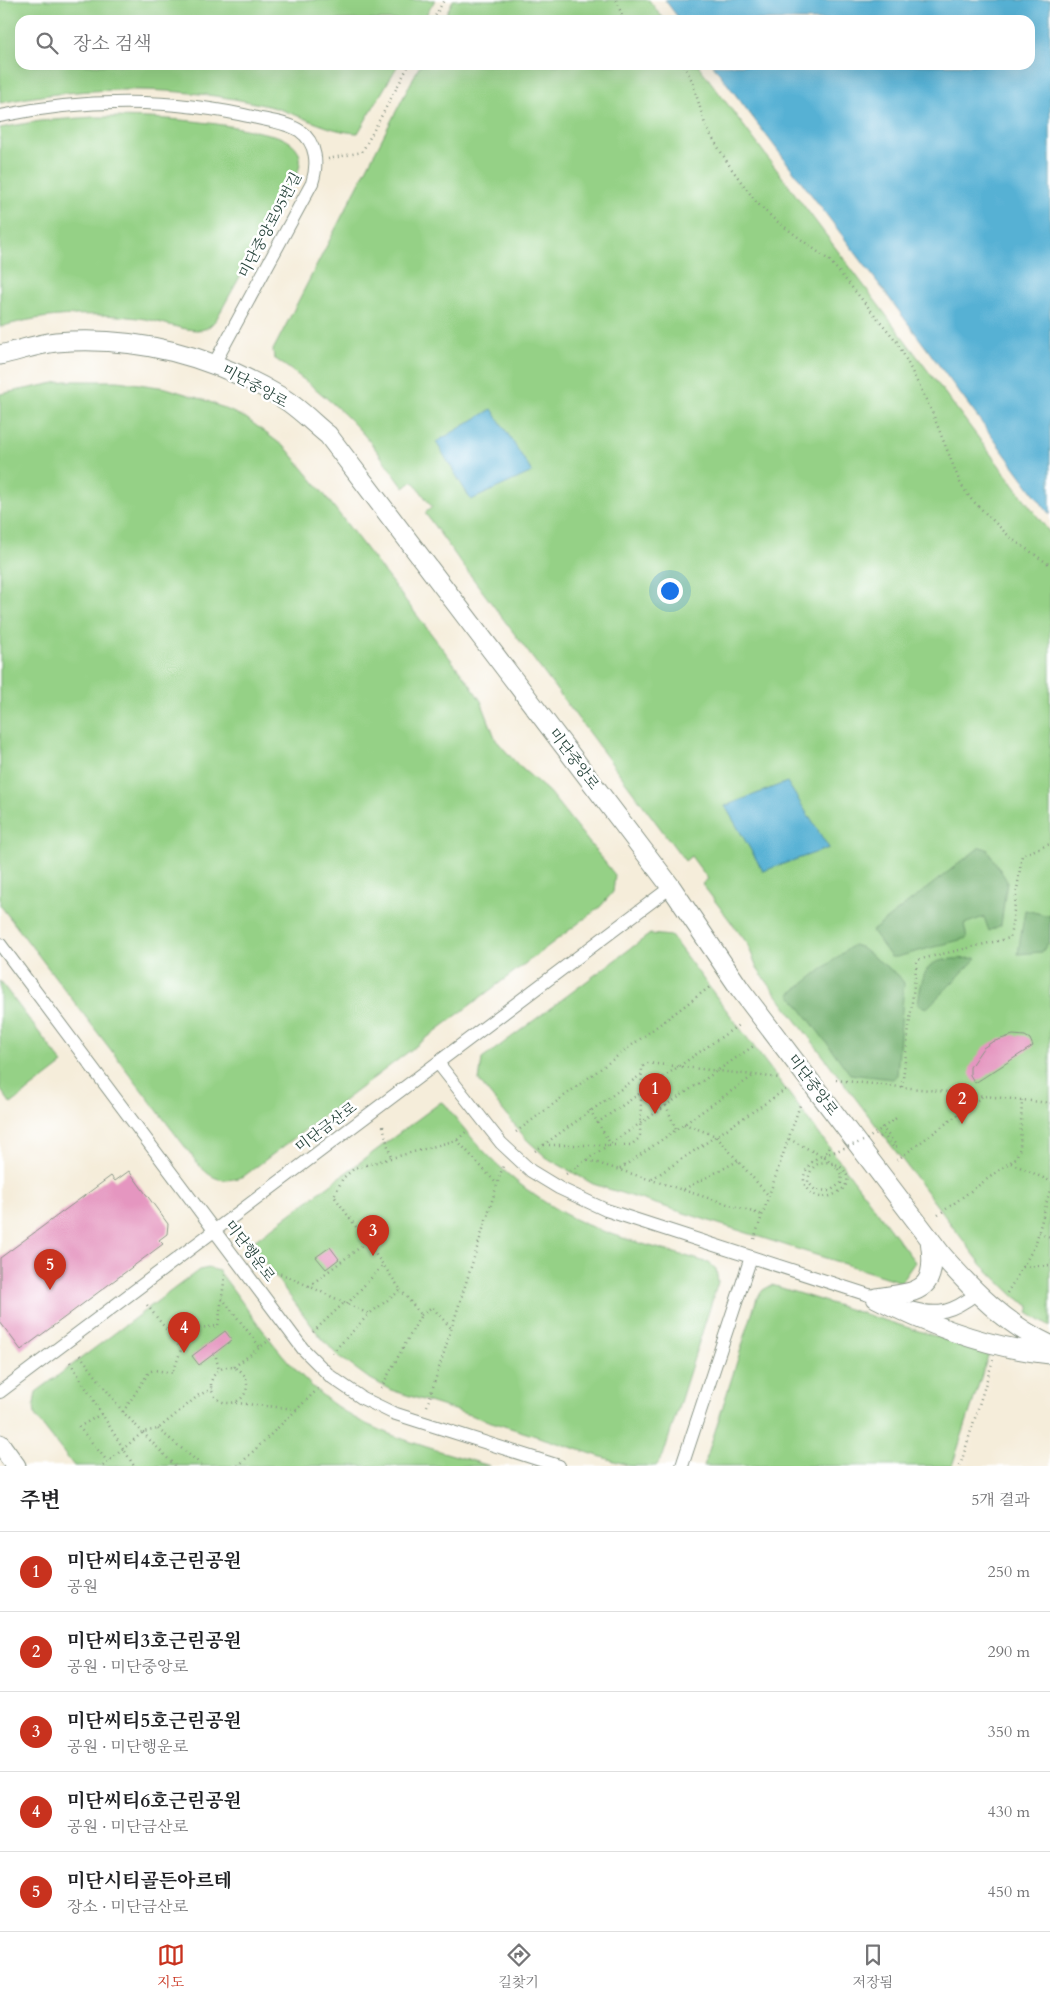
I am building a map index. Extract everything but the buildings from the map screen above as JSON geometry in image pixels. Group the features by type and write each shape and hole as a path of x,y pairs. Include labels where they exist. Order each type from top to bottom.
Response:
{"street":[{"name":"미단중앙로95번길","path":"0,116 52,107 97,103 160,103 216,110 292,127 300,132 311,144 316,161 316,172 305,197 214,364"},
{"name":"미단중앙로","path":"0,355 55,342 113,341 168,348 214,364 282,397 328,435 671,887 740,989 930,1239 976,1294 1010,1322 1050,1345"},
{"name":"미단금산로","path":"0,1392 671,887"},
{"name":"미단행운로","path":"0,944 303,1349 330,1376 362,1398 393,1413 560,1466"},
{"path":"438,1063 501,1143 531,1171 545,1180 606,1210 876,1298 923,1311 935,1312 957,1308 976,1294"},
{"path":"876,1298 912,1293 926,1284 932,1272 933,1258 930,1239"},
{"path":"682,1466 751,1256"},
{"path":"876,1298 928,1323 1016,1351 1050,1354"},
{"path":"0,1444 16,1466"}],"path":[{"path":"436,15 444,0"},
{"path":"616,0 622,15"},
{"path":"316,161 362,152 406,70"},
{"path":"686,70 692,81 704,124 731,168 757,202 774,219 830,261 898,343 932,412 961,485 971,499 1012,539 1050,565"},
{"path":"902,1087 917,960 1010,938 1022,855 1050,844"},
{"path":"516,1132 711,986"},
{"path":"597,1123 740,1024"},
{"path":"566,1174 755,1045"},
{"path":"544,1145 631,1146 638,1139 642,1067 648,1064 780,1078"},
{"path":"536,1151 642,1074"},
{"path":"619,1170 754,1075"},
{"path":"836,1080 1050,1103"},
{"path":"648,1088 660,1109"},
{"path":"651,1180 788,1088"},
{"path":"897,1160 984,1096"},
{"path":"938,1214 1011,1163 1020,1148 1022,1100"},
{"path":"754,1239 800,1105"},
{"path":"666,1106 676,1130"},
{"path":"590,1110 608,1145"},
{"path":"789,1138 824,1157 838,1169 842,1174 841,1183 830,1191 815,1190 808,1182 808,1176 810,1171 820,1164 830,1162 840,1165 846,1172 846,1184 836,1194 830,1196 811,1194 804,1185 803,1174 806,1169 817,1158 866,1140 899,1116"},
{"path":"684,1124 716,1136 769,1196"},
{"path":"383,1126 391,1158"},
{"path":"879,1137 883,1134 894,1148 897,1146 882,1127"},
{"path":"421,1315 334,1196 343,1178 355,1168 458,1140 468,1130"},
{"path":"458,1140 497,1184"},
{"path":"824,1157 830,1144"},
{"path":"587,1159 762,1216"},
{"path":"683,1190 738,1161"},
{"path":"1011,1163 1050,1181"},
{"path":"427,1406 502,1166"},
{"path":"1007,1293 1035,1246 1050,1190"},
{"path":"1039,1232 1050,1237"},
{"path":"309,1286 367,1242"},
{"path":"313,1332 346,1303 383,1265"},
{"path":"1023,1267 1050,1266"},
{"path":"266,1269 309,1286 369,1314"},
{"path":"123,1412 149,1372 154,1370 172,1372 188,1329 218,1326 225,1275"},
{"path":"332,1353 369,1314 401,1290"},
{"path":"222,1298 260,1347"},
{"path":"147,1305 181,1348"},
{"path":"381,1388 421,1315 432,1307 451,1328"},
{"path":"272,1338 234,1367 219,1370 214,1375 212,1389 220,1401 297,1409"},
{"path":"960,1466 996,1352"},
{"path":"80,1354 123,1412 175,1466"},
{"path":"216,1357 219,1370"},
{"path":"70,1362 134,1466"},
{"path":"234,1367 241,1370 248,1384 242,1399 235,1402"},
{"path":"238,1466 319,1388"},
{"path":"103,1466 142,1432 158,1429 199,1395 212,1389"},
{"path":"102,1414 79,1428 108,1462"},
{"path":"158,1429 203,1466"}],"green space":[{"path":"0,0 435,0 426,15 15,15 15,70 395,70 358,133 324,126 268,106 235,99 168,91 134,90 67,93 0,103"},
{"path":"453,0 649,0 660,15 446,15"},
{"path":"417,70 702,70 1050,533 1050,1327 1028,1313 1030,1306 1015,1297 982,1265 758,970 747,943 702,884 708,879 691,856 685,861 459,560 425,513 432,507 413,481 404,488 361,431 316,389 274,358 273,350"},
{"path":"94,117 175,120 235,127 278,136 295,146 299,153 300,166 297,174 217,318 207,328 192,330 145,319 108,315 54,316 0,327 0,128 40,121"},
{"path":"65,381 118,381 166,388 205,400 246,418 287,449 469,683 481,701 496,740 518,765 549,792 615,875 613,892 600,907 244,1176 237,1178 225,1180 214,1177 199,1165 0,905 0,394"},
{"path":"980,847 987,849 1007,881 1001,925 989,931 984,917 964,924 967,938 891,957 872,931"},
{"path":"1025,910 1050,916 1050,940 1042,952 1018,954"},
{"path":"650,934 671,936 915,1262 901,1282 593,1184 547,1158 527,1140 479,1081 482,1059"},
{"path":"853,945 860,947 898,975 904,983 897,1075 893,1079 850,1074 790,994"},
{"path":"977,958 927,1008 918,1005 923,977 927,969 933,964 950,959"},
{"path":"0,981 63,1064 11,1104 0,1089"},
{"path":"441,1102 445,1104 490,1158 525,1188 544,1201 585,1224 600,1230 709,1263 716,1269 718,1282 663,1456 656,1466 630,1466 391,1390 367,1377 337,1355 318,1334 254,1248 254,1241"},
{"path":"209,1268 219,1271 283,1356 320,1393 341,1410 364,1423 394,1436 490,1466 74,1466 35,1416 36,1392 199,1270"},
{"path":"772,1285 989,1353 952,1466 704,1466 757,1298 763,1290"}],"water":[{"path":"665,0 1050,0 1050,515 870,272 717,70 1035,70 1035,15 676,15"},
{"path":"492,409 532,472 471,500 436,442"},
{"path":"787,782 829,848 763,871 725,806"}],"place":[{"name":"미단씨티4호근린공원","path":"655,1114"},
{"name":"미단씨티3호근린공원","path":"962,1124"},
{"name":"미단씨티5호근린공원","path":"373,1256"},
{"name":"미단시티골든아르테","path":"50,1290"},
{"name":"미단씨티6호근린공원","path":"184,1353"}]}
